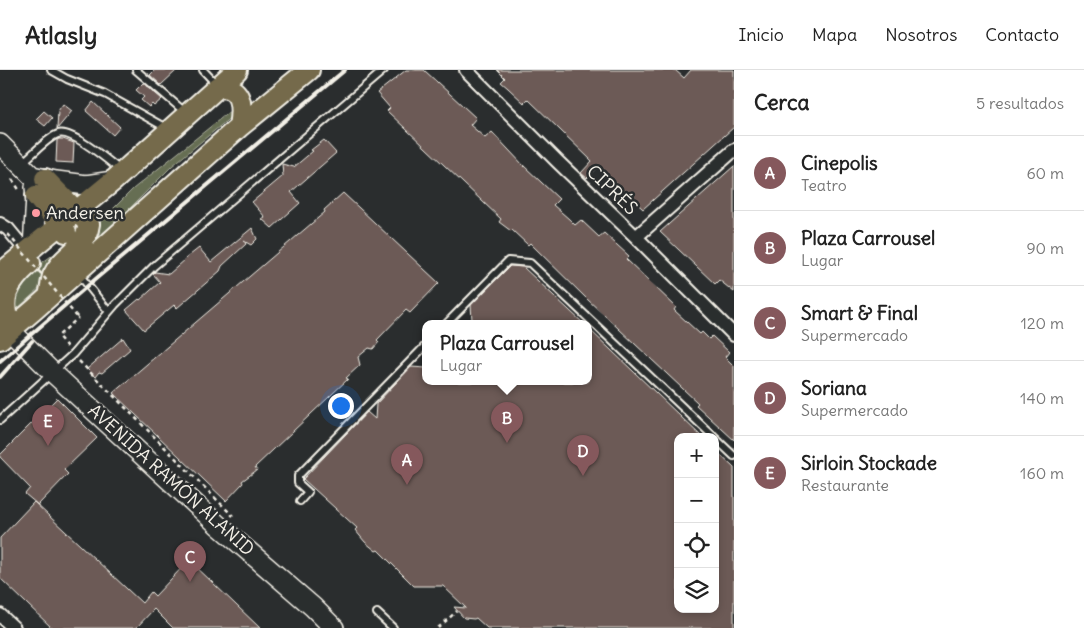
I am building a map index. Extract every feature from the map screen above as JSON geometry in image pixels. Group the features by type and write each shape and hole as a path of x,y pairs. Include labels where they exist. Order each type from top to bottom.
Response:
{"main road":[{"path":"3,332 3,298 6,289 19,272 118,177 237,70"},
{"path":"3,332 50,296 302,74"},
{"path":"217,87 228,88 236,93 240,102 239,128"},
{"path":"80,214 142,168 164,135"},
{"path":"27,181 80,214 89,224 88,233 79,247 61,263 53,278 50,296"},
{"path":"27,181 64,228"},
{"path":"0,274 30,250 64,228"}],"street":[{"name":"CIPRÉS","path":"466,70 734,335"},
{"path":"0,144 27,181 30,250"},
{"path":"636,237 734,150"},
{"path":"27,181 86,185 118,177"},
{"path":"4,230 30,250"},
{"name":"AVENIDA RAMÓN ALANID","path":"3,332 52,372 334,628"},
{"path":"0,615 14,628"}],"lane":[{"path":"50,70 105,94 164,135"},
{"path":"136,70 187,114"},
{"path":"203,70 217,87"},
{"path":"0,420 73,354 109,312 154,266 384,70"},
{"path":"27,181 51,138 63,133 74,137 118,177"},
{"path":"450,320 508,261 530,263 591,320"},
{"path":"77,272 109,312"},
{"path":"592,321 711,433"},
{"path":"300,501 308,492 298,483 298,476 422,349"},
{"path":"719,441 734,456"},
{"path":"377,613 393,628"}],"path":[{"path":"4,230 78,318 58,336 87,369 233,516"},
{"path":"438,628 457,611"}],"green space":[{"path":"235,110 232,116 172,166 95,243 100,233 98,224 133,189 230,111"},
{"path":"82,234 42,286 15,311 8,300 22,277"}],"building":[{"path":"155,70 177,70 161,85 150,75"},
{"path":"406,70 424,70 476,118 470,125 485,138 492,132 559,199 553,205 575,225 581,220 599,237 604,233 629,256 626,259 676,307 674,310 700,334 702,332 709,339 712,336 729,352 725,357 734,366 734,440 696,405 698,403 530,243 528,245 512,230 499,222 501,219 387,111 390,108 377,93"},
{"path":"497,70 675,70 684,78 691,70 734,70 734,127 643,209 598,167 587,178 581,173 592,161 528,99 524,103 501,82 505,78"},
{"path":"143,83 162,99 154,106 152,104 149,107 141,100 144,97 136,90"},
{"path":"93,102 120,127 113,135 86,111"},
{"path":"63,104 72,111 57,129 58,111"},
{"path":"44,111 52,118 45,126 36,119"},
{"path":"57,140 74,143 73,163 56,162"},
{"path":"324,140 336,153 291,192 300,203 272,228 262,219 265,217 252,202 283,176 282,164 294,167"},
{"path":"734,166 734,292 719,280 715,284 660,232"},
{"path":"343,193 439,283 410,313 406,310 377,340 379,342 373,349 369,348 358,357 360,365 346,378 348,379 255,467 257,470 242,481 243,483 226,501 113,393 325,212 324,210"},
{"path":"252,228 257,239 251,245 244,241 246,244 222,266 220,271 177,308 174,305 144,330 126,310 160,282 153,274 155,272 169,274 199,248 211,262"},
{"path":"510,266 523,267 580,320 472,320 471,305"},
{"path":"592,332 698,433 674,433 674,613 719,613 719,454 734,468 734,628 487,628 476,618 464,618 454,607 466,608 443,586 414,586 378,550 376,551 365,542 355,530 357,528 303,479 367,412 375,419 376,404 411,367 422,368 422,385 592,385"},
{"path":"123,338 130,349 95,377 87,369"},
{"path":"57,398 97,438 64,470 68,474 38,505 25,494 30,488 0,455"},
{"path":"34,502 142,603 151,592 155,596 189,560 260,628 173,628 154,609 136,628 52,628 0,578 0,538"}],"railway":[{"path":"0,361 345,70"},
{"path":"0,377 32,341"}],"place":[{"name":"Andersen","path":"36,213"},
{"name":"Plaza Carrousel","path":"507,443"},
{"name":"Sirloin Stockade","path":"48,446"},
{"name":"Soriana","path":"583,476"},
{"name":"Cinepolis","path":"407,485"},
{"name":"Smart & Final","path":"190,582"}]}
